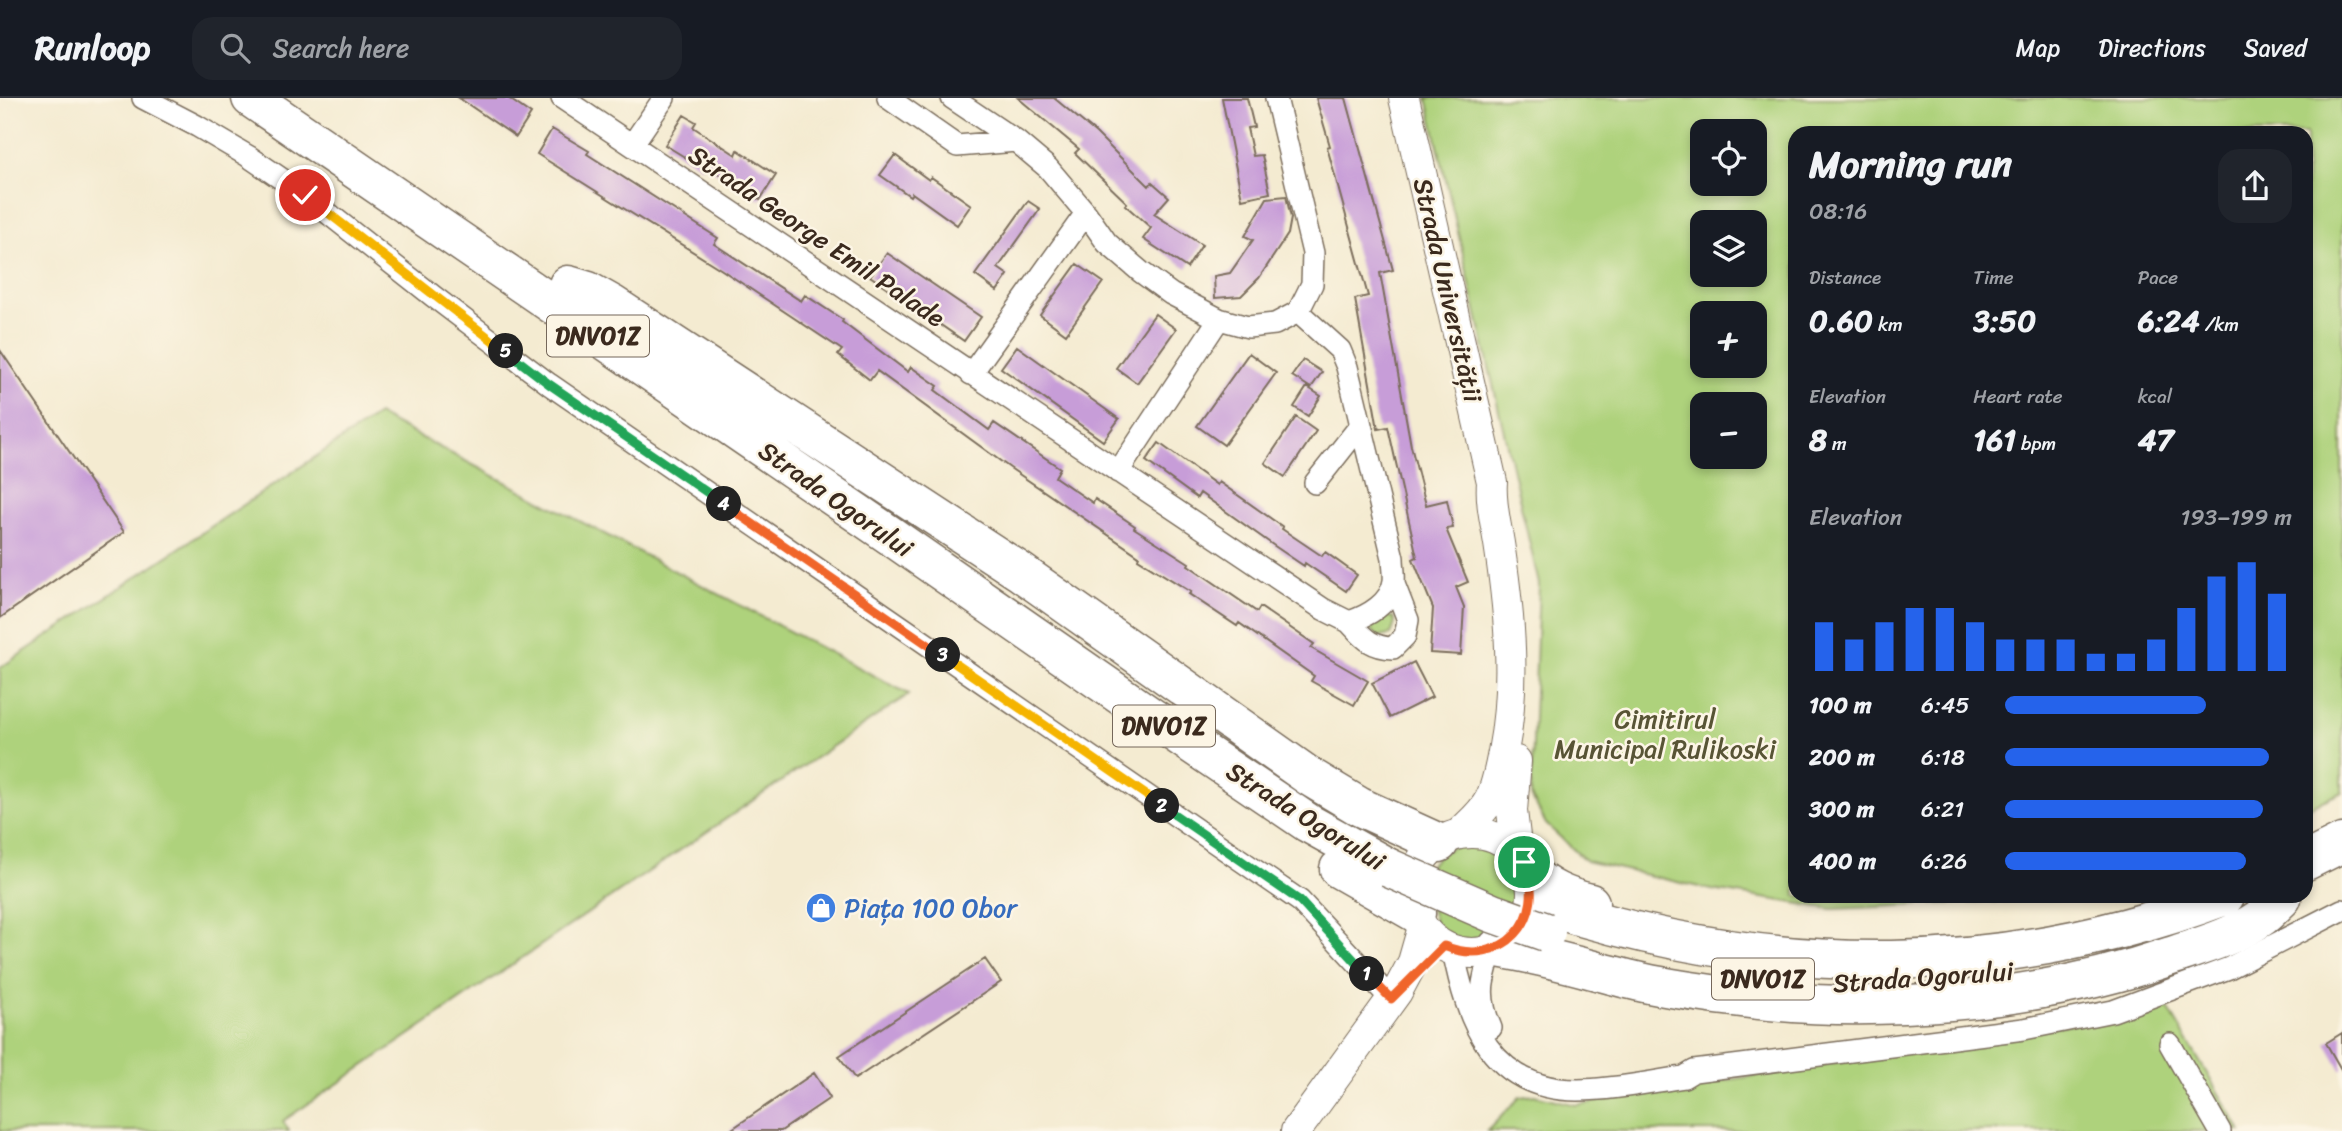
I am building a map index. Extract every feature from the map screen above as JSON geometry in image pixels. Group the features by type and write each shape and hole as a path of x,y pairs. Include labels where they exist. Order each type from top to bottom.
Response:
{"highway":[{"name":"Strada Ogorului","path":"251,98 560,295"},
{"name":"Strada Ogorului","path":"292,98 560,295 1308,823 1395,858 1492,913 1618,928 1722,949 1825,960 1903,961 2053,944 2145,922 2203,903"},
{"path":"1434,934 1279,832 976,619 817,514 615,365 563,320 560,295 588,291 611,304 1019,571 1310,777 1360,807 1449,839"},
{"path":"2313,858 2342,843"},
{"path":"1523,863 1544,886 1564,895 1658,921 1779,939 1907,941 1979,934 2095,915 2148,903"},
{"name":"Strada Ogorului","path":"2313,883 2342,869"},
{"name":"Strada Ogorului","path":"1551,920 1625,954 1728,976 1814,984 1900,983 1986,977 2107,953 2150,943 2263,903"},
{"path":"1495,948 1537,955 1639,982 1726,996 1782,1003 1919,1003 2039,990 2128,971 2246,927 2279,903"}],"main road":[{"name":"Strada Universității","path":"1404,98 1492,482 1491,497 1510,634 1508,727 1492,796 1485,808 1449,839"},
{"name":"Strada Universității","path":"1492,482 1500,496 1513,550 1521,625 1519,731 1512,811 1523,863"},
{"path":"1475,833 1490,835 1505,842 1523,863 1532,887 1528,916 1510,940 1495,948 1466,953 1434,934 1412,897 1418,867 1427,853 1449,839 1475,833"},
{"path":"1296,1131 1394,996 1419,946 1434,934"}],"street":[{"path":"143,98 197,126 305,195 549,384 1300,901 1394,996"},
{"name":"Strada George Emil Palade","path":"562,98 1323,609 1349,622 1377,648 1393,648 1405,636 1408,620 1394,584 1393,558 1347,367 1340,351 1298,312"},
{"path":"632,145 664,98"},
{"path":"888,98 957,146 1016,141"},
{"path":"952,98 1016,141 1048,167 1107,243 1141,272 1171,294 1219,319 1248,327 1275,324 1298,312 1312,284 1313,253 1276,98"},
{"path":"971,374 1086,213"},
{"path":"1118,472 1219,319"},
{"path":"1315,483 1360,426"},
{"path":"1349,622 1367,616 1382,604 1394,584"},
{"path":"1495,948 1482,981 1482,1003 1492,1030 1500,1041 1518,1059 1538,1071 1566,1077 1618,1076 1683,1068 1694,1071 2024,1028 2113,1011 2229,968 2342,910"},
{"path":"1434,934 1459,978 1476,1031 1493,1056 1528,1080 1543,1086 1580,1090 1684,1077 1694,1071"},
{"path":"2169,1044 2220,1131"}],"green space":[{"name":"Cimitirul Municipal Rulikoski","path":"1427,98 2342,98 2342,792 2313,805 2313,126 1788,126 1788,902 1712,890 1586,861 1546,824 1531,796 1539,584"},
{"path":"378,415 909,694 283,1121 289,1131 0,1131 0,668"},
{"path":"1387,616 1394,618 1391,635 1378,637 1368,626"},
{"path":"1466,841 1493,846 1507,857 1519,874 1524,893 1519,910 1496,935 1480,944 1472,945 1455,941 1437,931 1423,877 1441,854"},
{"name":"Cimitirul Municipal Rulikoski","path":"1794,903 1966,903 1832,909"},
{"path":"2168,1008 2241,1131 1487,1131 1520,1097 1535,1095 1576,1105"}],"building":[{"path":"459,98 508,98 531,114 516,137"},
{"path":"1018,98 1054,98 1096,133 1149,186 1152,182 1169,197 1154,214 1202,245 1187,268 1143,239 1151,228 1075,153 1079,149"},
{"path":"1222,98 1247,98 1254,127 1247,128 1253,156 1262,155 1270,193 1242,199"},
{"path":"1316,98 1346,98 1393,270 1380,273 1411,446 1426,505 1447,500 1453,528 1446,529 1468,582 1456,587 1464,607 1461,655 1430,653 1433,608 1413,559 1417,557 1388,427 1378,429 1355,299 1368,296"},
{"path":"684,115 696,122 693,127 736,155 738,150 776,175 760,200 703,164 701,167 665,145"},
{"path":"552,129 718,238 714,244 801,301 805,295 843,320 842,322 908,372 911,367 938,386 935,390 989,430 994,423 1060,468 1055,477 1093,503 1095,499 1257,612 1260,607 1314,644 1311,648 1368,681 1354,705 1311,681 1314,676 1239,623 1237,626 1189,594 1191,592 1138,559 1139,556 1010,468 877,371 870,380 838,355 842,350 722,270 537,154"},
{"path":"895,155 929,180 931,177 971,205 957,225 912,193 910,196 880,175"},
{"path":"1286,196 1291,218 1288,234 1259,278 1241,296 1215,298 1214,276 1230,273 1253,240 1245,236 1267,198"},
{"path":"1028,201 1040,209 998,268 1008,275 997,291 975,275"},
{"path":"887,253 981,317 964,341 870,276"},
{"path":"1077,264 1103,282 1066,334 1040,315"},
{"path":"1155,314 1176,329 1137,383 1116,368"},
{"path":"1017,346 1119,419 1103,441 1001,368"},
{"path":"0,350 124,532 0,618"},
{"path":"1249,353 1276,373 1224,445 1197,426"},
{"path":"1303,360 1322,372 1311,388 1292,376"},
{"path":"1307,387 1321,396 1308,416 1294,407"},
{"path":"1296,417 1316,431 1285,477 1265,463"},
{"path":"1159,443 1217,485 1219,482 1322,556 1325,552 1357,575 1346,591 1305,563 1304,566 1200,493 1197,498 1146,461"},
{"path":"1414,662 1432,697 1390,718 1372,683"},
{"path":"985,959 1001,982 855,1079 839,1056"},
{"path":"2342,1033 2342,1071 2326,1043"},
{"path":"814,1073 830,1098 781,1131 729,1131"}],"place":[{"name":"Piața 100 Obor","path":"821,908"}],"route":[{"path":"305,195 549,384 1300,901 1391,999 1444,946 1466,953 1479,952 1510,940 1528,916 1532,902 1532,887 1524,862"}]}
